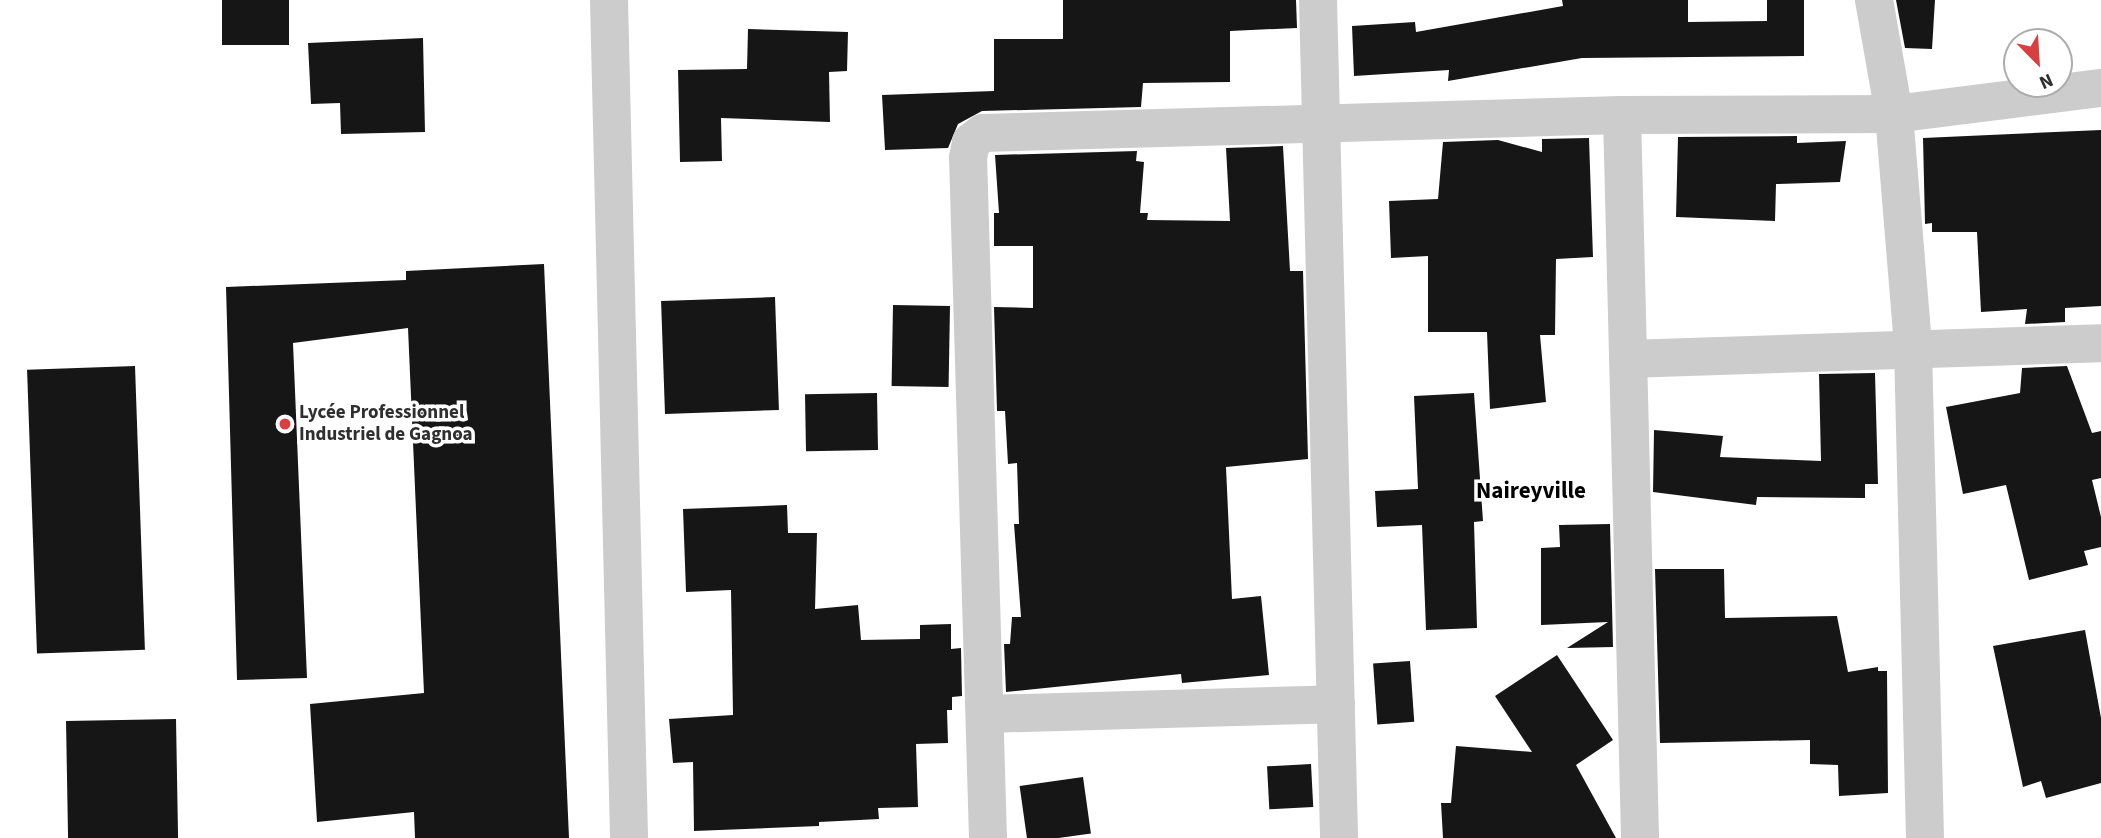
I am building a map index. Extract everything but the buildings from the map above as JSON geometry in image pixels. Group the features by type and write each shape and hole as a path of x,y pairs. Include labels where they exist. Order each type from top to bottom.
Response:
{"street":[{"path":"609,0 629,838"},
{"path":"1318,0 1339,838"},
{"path":"1874,0 1894,114 1913,347 1925,838"},
{"path":"988,838 968,158 971,142 983,133 1622,115 1894,114 2101,88"},
{"path":"1622,115 1640,838"},
{"path":"1628,359 1913,347 2101,343"},
{"path":"985,714 1336,704"}],"place":[{"name":"Lycée Professionnel Industriel de Gagnoa","path":"285,424"}],"district":[{"name":"Naireyville","path":"1531,491"}]}
